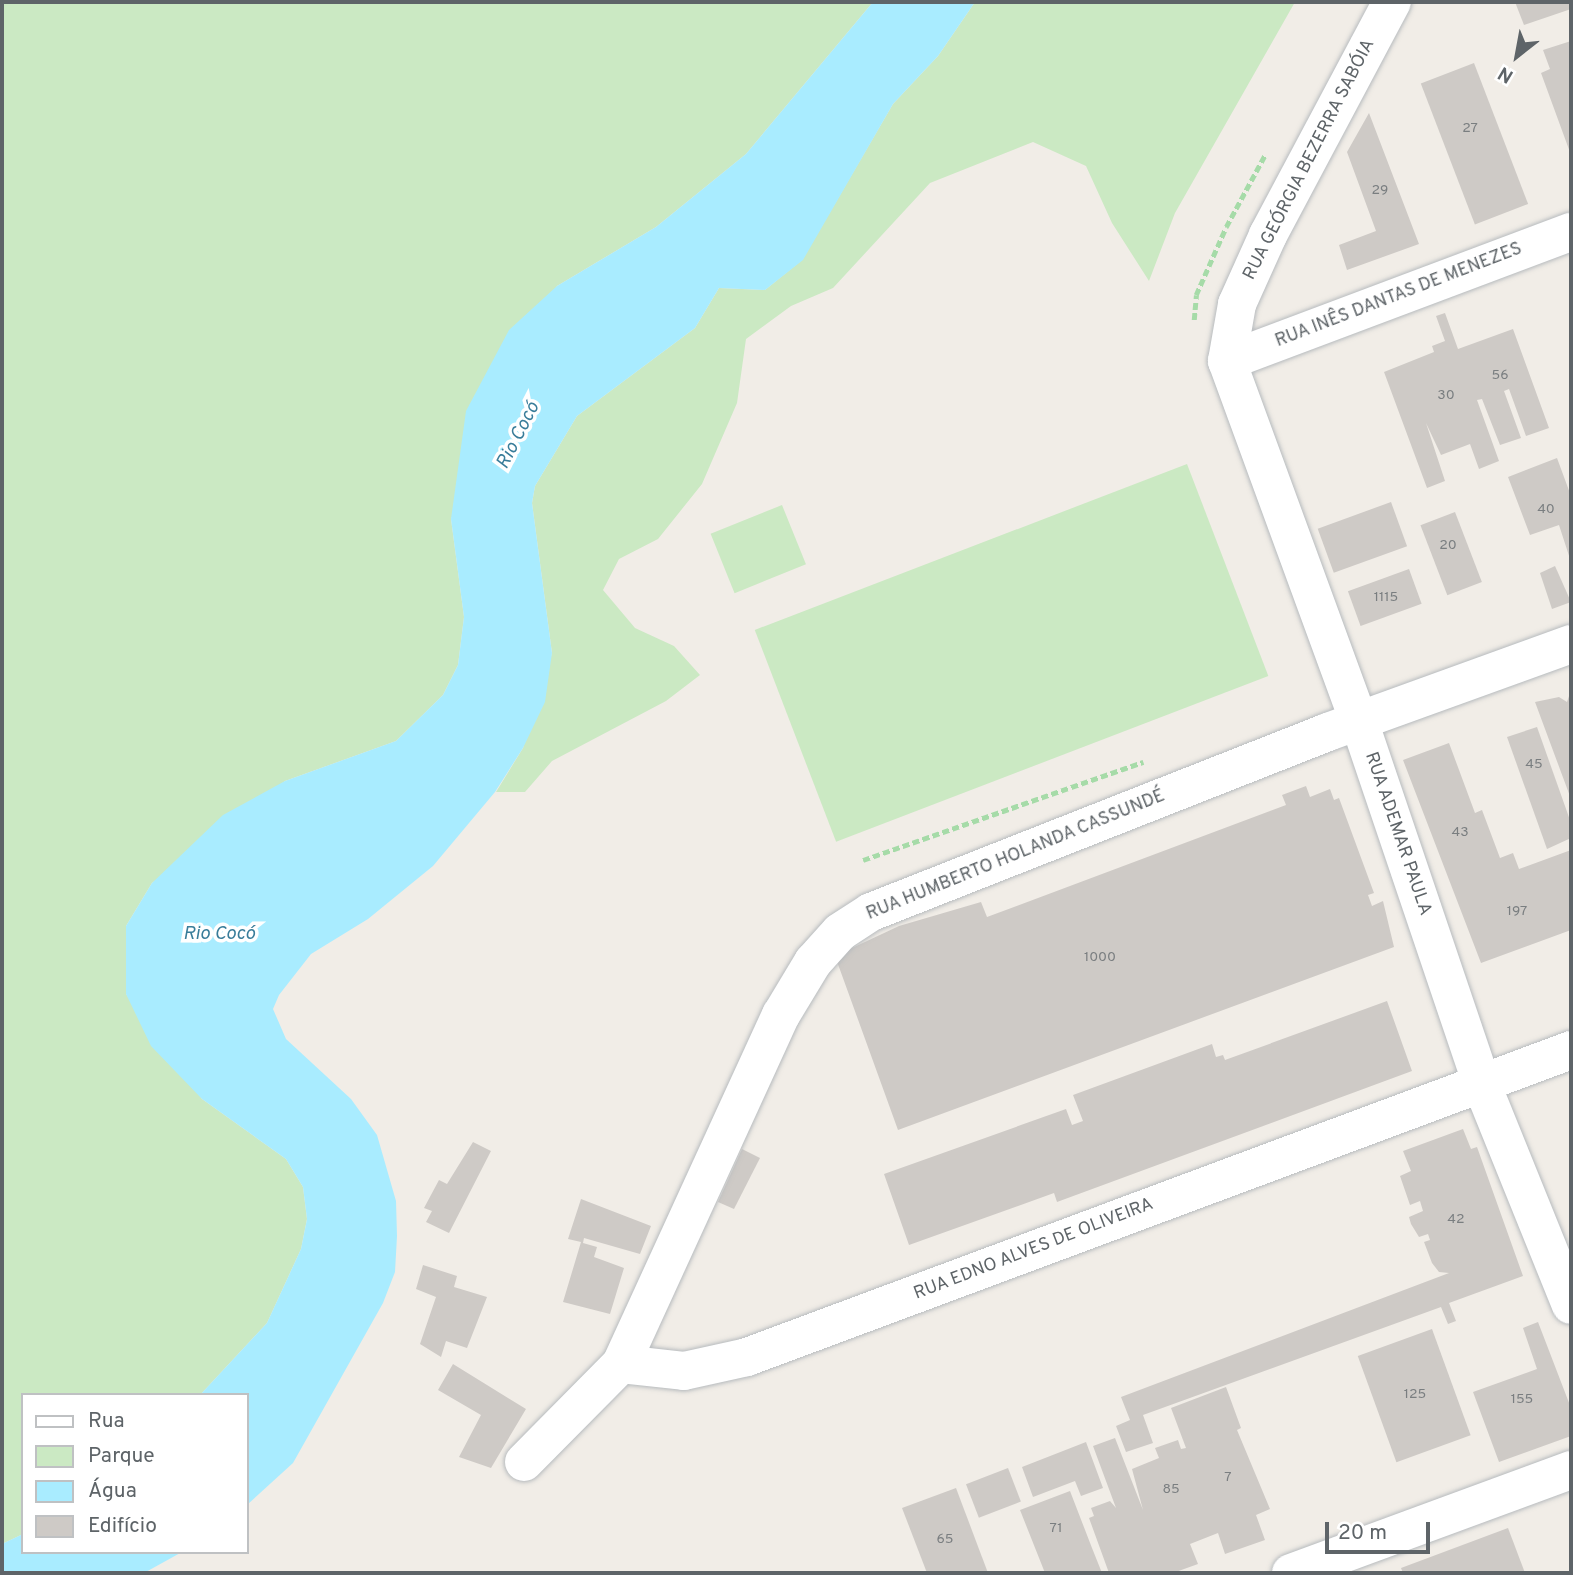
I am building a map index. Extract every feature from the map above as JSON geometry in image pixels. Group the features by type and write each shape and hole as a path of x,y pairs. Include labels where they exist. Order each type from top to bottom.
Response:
{"street":[{"name":"RUA GEÓRGIA BEZERRA SABÓIA","path":"1227,361 1237,304 1268,235 1392,2"},
{"name":"RUA INÊS DANTAS DE MENEZES","path":"1227,361 1571,232"},
{"name":"RUA ADEMAR PAULA","path":"1227,361 1360,724 1482,1085 1571,1306"},
{"name":"RUA HUMBERTO HOLANDA CASSUNDÉ","path":"621,1364 781,1015 813,962 839,932 883,907 1571,644"},
{"name":"RUA EDNO ALVES DE OLIVEIRA","path":"621,1364 684,1371 747,1357 1571,1050"},
{"path":"524,1462 621,1364"},
{"path":"1291,1573 1571,1470"}],"path":[{"path":"1192,333 1196,295 1271,144"},
{"path":"863,860 1147,761"}],"green space":[{"path":"2,2 873,2 746,154 656,227 557,286 451,519 464,617 458,665 443,695 396,741 285,781 152,883 126,926 126,994 202,1099 286,1159 303,1187 307,1219 301,1249 267,1323 202,1393 21,1393 21,1535 2,1544"},
{"path":"975,2 1295,2 1175,213 1149,281 1112,223 1086,166 1033,142 930,183 833,288 791,306 746,339 737,403 702,484 658,539 619,559 603,590 635,628 674,646 700,675 666,701 552,761 525,792 496,792 523,748 552,653 532,503 535,486 577,416 695,328 719,288 765,290 802,260 893,104 938,56"},
{"path":"1187,464 1268,676 836,842 755,630"},
{"path":"782,505 806,564 735,593 711,534"}],"water":[{"name":"Rio Cocó","path":"873,2 975,2 938,56 893,104 803,260 765,290 719,288 695,328 577,416 535,486 532,503 552,653 545,702 523,748 495,792 433,866 368,919 311,954 279,995 273,1009 286,1039 351,1099 377,1135 396,1201 395,1272 383,1303 293,1463 248,1504 248,1393 202,1393 267,1323 301,1249 307,1219 303,1187 286,1159 202,1099 151,1046 126,994 126,926 152,883 223,815 285,781 396,741 443,695 458,665 464,617 451,519 466,411 509,330 557,286 656,227 746,154"},
{"path":"21,1535 21,1554 178,1554 144,1573 2,1573 2,1544"}],"building":[{"path":"1515,2 1571,2 1571,9 1524,25"},
{"path":"1571,41 1571,155 1541,73 1550,69 1543,50"},
{"path":"1474,63 1528,204 1475,224 1421,83"},
{"path":"1369,113 1419,244 1347,270 1339,245 1376,231 1347,152"},
{"path":"1445,313 1458,349 1513,329 1549,428 1526,436 1509,389 1504,391 1521,438 1500,445 1482,399 1477,400 1499,461 1479,469 1470,444 1441,455 1426,423 1445,481 1427,488 1384,372 1434,352 1432,346 1445,341 1436,316"},
{"path":"1557,458 1571,496 1571,562 1559,525 1530,535 1508,477"},
{"path":"1391,502 1407,546 1334,573 1318,529"},
{"path":"1455,512 1482,582 1447,595 1420,525"},
{"path":"1555,566 1571,602 1552,609 1540,573"},
{"path":"1409,569 1422,604 1361,626 1348,591"},
{"path":"1571,690 1571,799 1535,702 1559,697 1567,702"},
{"path":"1537,727 1571,823 1571,838 1547,849 1507,737"},
{"path":"1449,743 1475,813 1482,810 1500,858 1513,853 1519,869 1571,850 1571,930 1481,963 1403,760"},
{"path":"1306,786 1310,797 1330,789 1334,800 1339,798 1374,893 1368,895 1372,906 1383,901 1394,947 898,1130 835,956 899,926 981,902 987,917 1286,805 1282,795"},
{"path":"1387,1001 1412,1071 1057,1202 1054,1193 909,1245 884,1174 1066,1109 1072,1125 1083,1121 1073,1095 1212,1044 1216,1057 1223,1055 1225,1060"},
{"path":"1463,1129 1471,1149 1477,1147 1523,1276 1449,1303 1456,1321 1448,1324 1441,1307 1143,1415 1153,1443 1126,1452 1116,1426 1130,1420 1121,1397 1449,1273 1439,1272 1432,1263 1424,1242 1430,1240 1428,1234 1419,1237 1411,1224 1409,1217 1423,1211 1420,1201 1410,1205 1400,1176 1411,1171 1403,1151"},
{"path":"473,1142 491,1151 449,1233 426,1222 432,1211 424,1208 439,1180 447,1184"},
{"path":"742,1149 760,1158 734,1209 718,1202"},
{"path":"581,1199 651,1226 640,1254 584,1238 583,1243 597,1247 594,1257 624,1268 610,1314 563,1302 581,1242 568,1239"},
{"path":"423,1265 457,1276 454,1287 487,1297 467,1348 446,1341 441,1357 420,1344 436,1297 416,1289"},
{"path":"1538,1322 1571,1408 1571,1436 1499,1462 1473,1392 1537,1369 1523,1328"},
{"path":"1432,1329 1471,1435 1396,1462 1358,1356"},
{"path":"453,1364 526,1409 491,1468 459,1457 481,1415 438,1390"},
{"path":"1226,1387 1241,1428 1237,1430 1270,1509 1256,1515 1265,1540 1225,1554 1218,1533 1190,1544 1198,1564 1173,1573 1109,1573 1089,1518 1094,1516 1091,1508 1110,1501 1116,1508 1093,1446 1115,1438 1143,1510 1132,1469 1159,1458 1155,1448 1178,1440 1181,1449 1186,1448 1171,1408"},
{"path":"1086,1442 1103,1488 1081,1496 1075,1481 1033,1497 1022,1467"},
{"path":"1008,1468 1021,1502 979,1518 966,1484"},
{"path":"956,1488 988,1573 927,1573 902,1508"},
{"path":"1070,1491 1102,1573 1045,1573 1020,1510"},
{"path":"1508,1528 1525,1573 1403,1573 1401,1568"}]}
